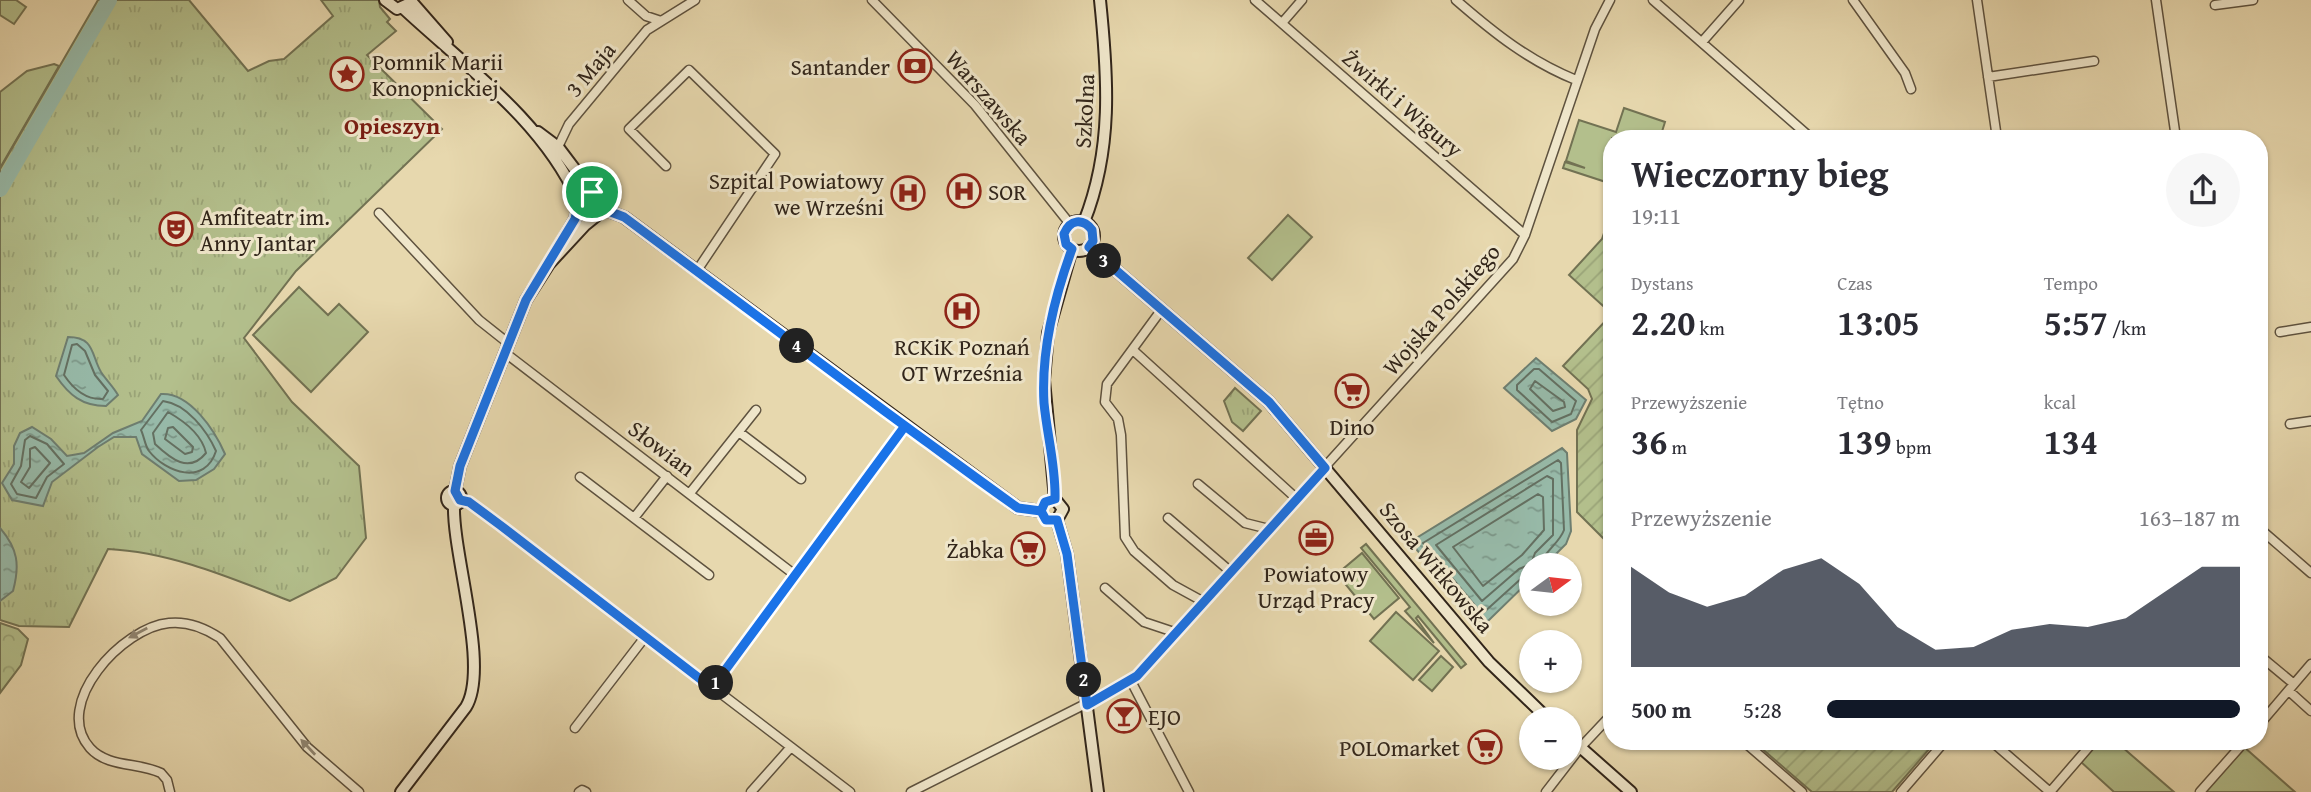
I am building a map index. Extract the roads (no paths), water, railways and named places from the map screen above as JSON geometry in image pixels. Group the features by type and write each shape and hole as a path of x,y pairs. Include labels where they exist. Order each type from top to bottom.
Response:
{"street":[{"path":"385,0 392,8 408,3 526,124 570,182 584,217 594,218"},
{"path":"628,0 646,16 661,20"},
{"name":"3 Maja","path":"558,147 569,124 627,52 661,20 673,16 695,0"},
{"name":"Warszawska","path":"872,0 975,105 1070,224"},
{"name":"Szkolna","path":"1084,222 1097,182 1107,136 1108,87 1100,0"},
{"name":"Żwirki i Wigury","path":"1255,0 1525,235"},
{"path":"1282,23 1302,0"},
{"path":"1456,0 1510,46 1545,67 1576,80"},
{"name":"Wojska Polskiego","path":"911,792 1131,681 1513,259 1525,235 1595,29 1610,0"},
{"path":"1653,0 1802,130"},
{"path":"1702,43 1739,0"},
{"path":"1853,0 1905,73 1911,89"},
{"path":"1977,0 1996,130"},
{"path":"2156,0 2175,130"},
{"path":"2215,5 2253,0"},
{"path":"1988,77 2094,61"},
{"path":"666,166 629,129 689,70 775,154 696,272"},
{"path":"526,124 558,147 592,192 600,197 603,209"},
{"path":"401,792 466,707 471,695 473,654 457,499 460,466 526,300 550,264 582,194 592,192"},
{"path":"550,264 603,209"},
{"path":"603,209 624,217 1018,508 1041,511"},
{"name":"Słowian","path":"379,214 506,348 795,575"},
{"path":"1084,222 1093,233 1089,247 1079,251 1072,249 1064,237 1070,224 1084,222"},
{"name":"Szosa Witkowska","path":"1089,247 1269,402 1489,662 1536,707"},
{"path":"1072,249 1048,333 1044,380 1055,499 1063,509 1057,520 1067,554 1098,792"},
{"path":"1162,309 1107,384 1105,402 1118,419 1121,435 1125,537 1134,551 1173,585 1204,602"},
{"path":"2280,331 2311,327"},
{"path":"1133,351 1297,499"},
{"path":"690,494 756,410"},
{"path":"2290,424 2311,421"},
{"path":"712,688 905,426"},
{"path":"739,432 801,479"},
{"path":"634,518 667,476"},
{"path":"580,477 709,575"},
{"path":"1198,484 1245,523 1269,529"},
{"path":"457,499 469,502 500,525 850,792"},
{"path":"1041,511 1045,502 1055,499"},
{"path":"1041,511 1046,520 1057,520"},
{"path":"1168,518 1231,572"},
{"path":"2268,536 2311,573"},
{"path":"1105,588 1144,622 1177,633"},
{"path":"170,792 167,780 161,773 96,753 85,740 80,716 85,690 118,646 149,627 169,623 202,628 220,638 307,747 359,792"},
{"path":"575,728 645,637"},
{"path":"2268,664 2311,711"},
{"path":"2268,715 2311,664"},
{"path":"1131,681 1189,792"},
{"path":"1582,746 1603,723"},
{"path":"751,792 791,747"},
{"path":"1582,750 1631,792"},
{"path":"1754,750 1802,792"},
{"path":"1901,792 1937,750"},
{"path":"2002,750 2050,792 2086,750"},
{"path":"2200,792 2237,750"},
{"path":"1546,792 1563,770"},
{"path":"579,792 586,792"}],"water":[{"path":"68,337 83,340 88,344 101,372 118,395 106,406 83,402 66,389 56,376"},
{"path":"1536,358 1586,400 1576,419 1552,431 1504,388"},
{"path":"161,394 182,399 208,424 225,454 214,469 196,480 179,481 142,454 136,437 114,437 52,482 43,506 12,500 2,483 14,464 14,446 20,433 32,427 51,439 67,456 84,453 113,433 142,421"},
{"path":"1562,448 1567,453 1571,531 1566,544 1557,553 1519,553 1519,591 1488,621 1478,621 1410,542"},
{"path":"0,528 11,543 17,565 13,591 0,601"}],"waterway":[{"path":"0,189 109,0"}],"place":[{"name":"Santander","path":"915,66"},
{"name":"Pomnik Marii Konopnickiej","path":"347,74"},
{"name":"SOR","path":"964,191"},
{"name":"Szpital Powiatowy we Wrześni","path":"908,193"},
{"name":"Amfiteatr im. Anny Jantar","path":"176,229"},
{"name":"RCKiK Poznań OT Września","path":"962,311"},
{"name":"Dino","path":"1352,391"},
{"name":"Powiatowy Urząd Pracy","path":"1316,538"},
{"name":"Żabka","path":"1028,549"},
{"name":"EJO","path":"1124,716"},
{"name":"POLOmarket","path":"1485,747"}],"district":[{"name":"Opieszyn","path":"392,125"}]}
